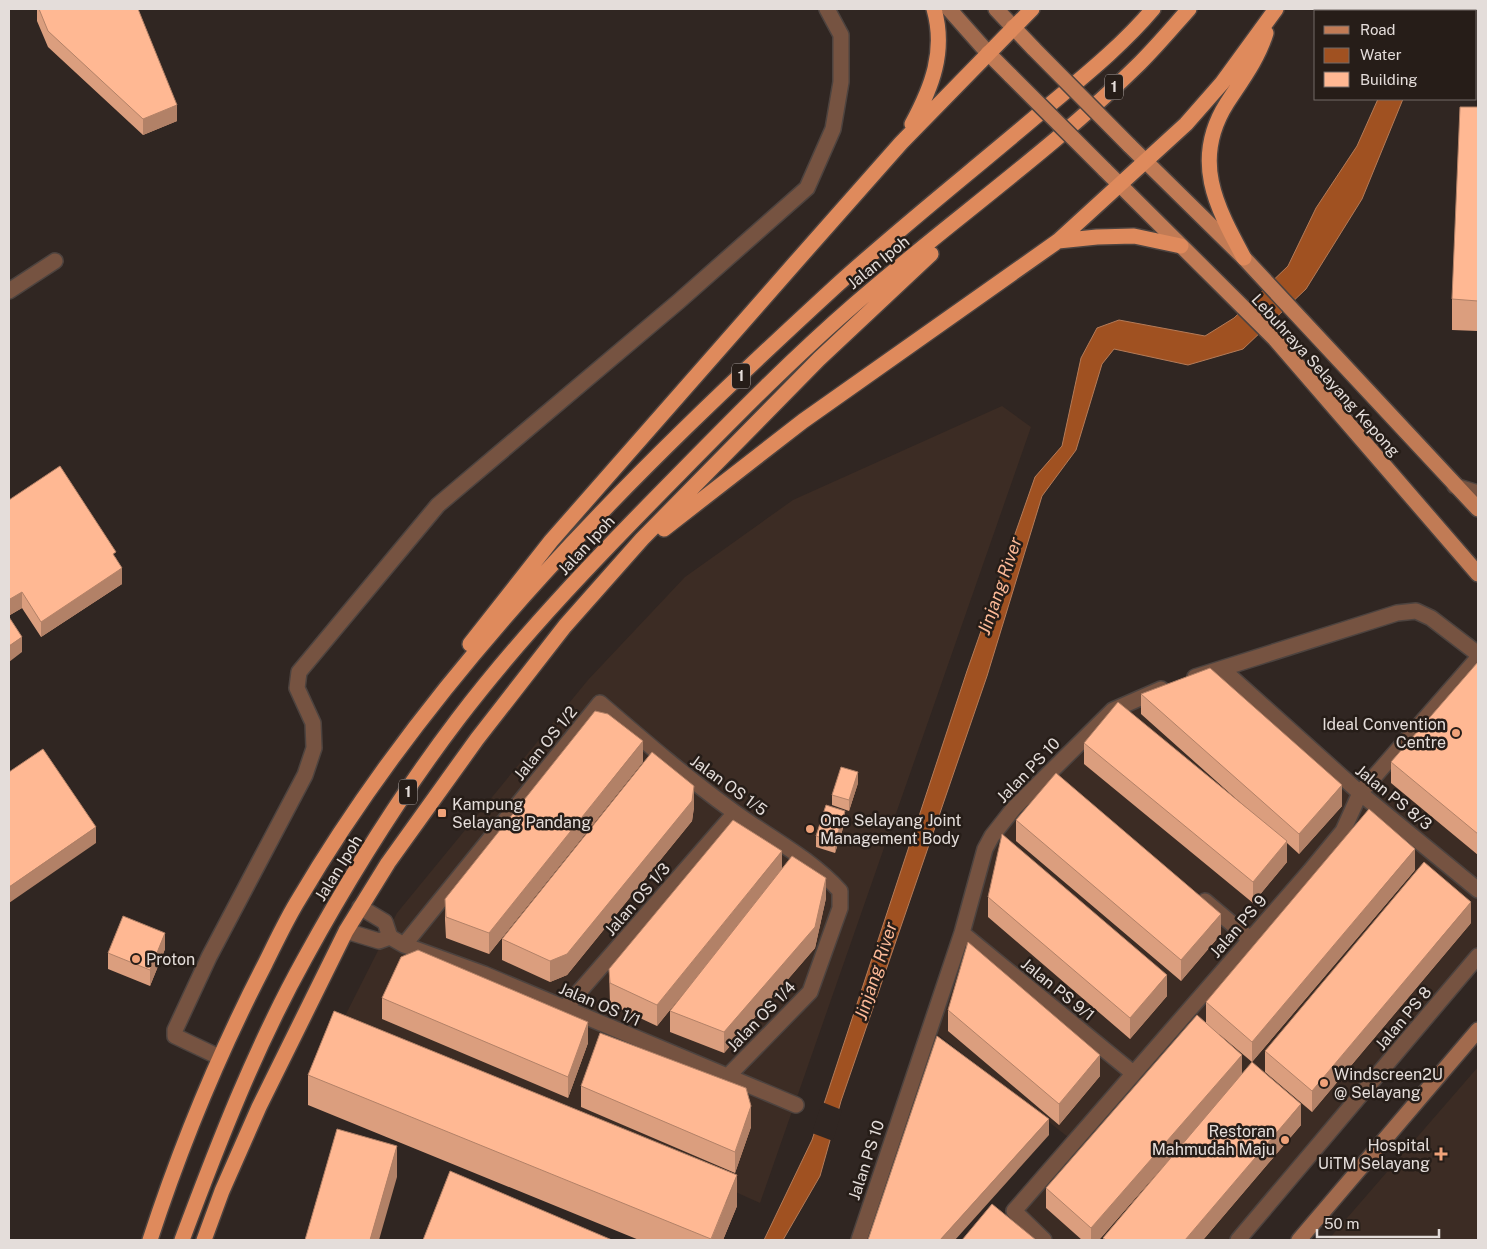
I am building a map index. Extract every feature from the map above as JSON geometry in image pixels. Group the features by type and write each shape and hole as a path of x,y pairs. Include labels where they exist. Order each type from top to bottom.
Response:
{"highway":[{"path":"902,143 928,94 937,68 939,43 934,9"},
{"path":"372,785 456,660 551,541 902,143 1032,9"},
{"name":"Jalan Ipoh","path":"150,1240 219,1057 298,901 372,785 470,659 522,597 640,472 839,283 1100,63 1153,9"},
{"name":"Jalan Ipoh","path":"182,1240 217,1148 254,1062 300,967 365,856 458,720 544,615 739,413 854,305 1033,158 1142,61 1189,9"},
{"path":"564,626 655,535 717,486 811,415 1058,241 1186,124 1210,97 1273,14"},
{"path":"1244,258 1220,214 1213,194 1210,179 1209,153 1219,118 1252,66 1273,14"},
{"path":"206,1235 259,1107 346,931 360,907 428,806 564,626 642,539 819,359 1033,158"},
{"path":"1058,241 1134,236 1181,246"}],"main road":[{"name":"Lebuhraya Selayang Kepong","path":"1013,27 1244,258 1478,509"},
{"name":"Lebuhraya Selayang Kepong","path":"988,53 1275,339 1478,574"}],"street":[{"path":"219,1057 183,1041 176,1036 174,1030 208,958 305,774 314,748 313,723 297,688 299,672 438,505 678,302 806,188 833,129 841,82 841,35 827,9"},
{"path":"949,9 988,53"},
{"path":"996,9 1013,27"},
{"path":"9,291 54,261"},
{"path":"1455,486 1478,493"},
{"name":"Jalan PS 10","path":"859,1240 962,933 985,849 992,836 1014,808 1113,710 1140,696 1396,613 1416,611 1432,618 1478,656"},
{"name":"Jalan PS 9","path":"1044,1240 1014,1211 1132,1073 1250,940 1343,830 1360,793 1478,656"},
{"name":"Jalan PS 8/3","path":"1222,669 1360,793 1478,890"},
{"name":"Jalan OS 1/5","path":"600,703 662,758 735,813 805,859 840,891"},
{"name":"Jalan OS 1/2","path":"404,946 600,703"},
{"path":"1051,770 1066,782"},
{"name":"Jalan OS 1/3","path":"565,1008 735,813"},
{"path":"1191,889 1250,940"},
{"name":"Jalan OS 1/4","path":"727,1077 810,992 840,908 840,891"},
{"name":"Jalan OS 1/1","path":"360,907 385,922 390,937 404,946 484,974 796,1106"},
{"path":"346,931 379,941 390,937"},
{"name":"Jalan PS 9/1","path":"962,933 1132,1073"},
{"name":"Jalan PS 8","path":"1238,1240 1478,956"},
{"path":"1300,1240 1478,1030"}],"shaded area":[{"path":"1002,406 1031,427 760,1203 345,1016 397,913 588,680 685,577 793,500"},
{"path":"1478,665 1478,948 1229,1240 972,1240 994,1217 1010,1215 1078,1145 935,1032 989,852 999,836 1113,717 1144,702 1221,675 1360,804"},
{"name":"Hospital UiTM Selayang","path":"1478,1067 1478,1240 1328,1240"}],"water":[{"name":"Jinjang River","path":"1378,100 1403,100 1362,199 1306,289 1243,349 1188,365 1114,349 1102,364 1076,450 1042,496 987,676 841,1101 820,1176 783,1240 764,1240 812,1140 967,671 1035,477 1062,446 1081,358 1097,328 1119,320 1205,336 1234,318 1288,266 1316,208 1357,146"}],"pier":[{"path":"822,1102 842,1110 833,1141 812,1133"}],"building":[{"path":"39,9 138,9 177,105 143,119 48,31"},
{"path":"1460,107 1478,107 1478,301 1452,299"},
{"path":"60,466 116,552 113,554 122,568 41,622 22,592 10,599 9,597 9,500"},
{"path":"9,617 22,637 9,646"},
{"name":"Ideal Convention Centre","path":"1478,662 1478,834 1391,762"},
{"path":"1210,668 1342,785 1299,834 1141,694"},
{"path":"1118,702 1287,841 1253,882 1084,743"},
{"path":"595,711 608,714 643,741 489,933 446,917 445,899"},
{"path":"43,749 96,827 9,887 9,772"},
{"path":"652,752 694,786 692,801 567,954 550,961 502,939"},
{"path":"841,767 858,772 849,800 832,795"},
{"path":"1056,773 1221,914 1181,960 1016,820"},
{"path":"826,805 845,811 835,842 816,836"},
{"path":"1369,809 1415,849 1252,1042 1206,1002"},
{"path":"733,820 782,851 657,1005 610,983 609,969"},
{"path":"1002,834 1167,975 1130,1018 988,897"},
{"path":"792,856 826,878 815,927 724,1032 670,1011"},
{"path":"1424,862 1471,902 1312,1091 1265,1051"},
{"path":"123,916 165,933 150,970 108,953"},
{"path":"968,942 1100,1055 1059,1104 948,1010"},
{"path":"418,950 588,1022 568,1077 382,998 401,957"},
{"path":"334,1011 737,1175 711,1239 308,1075"},
{"path":"1197,1015 1242,1055 1091,1228 1046,1188"},
{"path":"600,1033 746,1088 751,1106 735,1152 581,1086"},
{"path":"937,1036 1049,1119 940,1240 868,1240"},
{"path":"1252,1062 1301,1104 1185,1240 1106,1240 1103,1238"},
{"path":"337,1129 397,1146 370,1240 305,1240"},
{"path":"450,1171 612,1240 423,1240"},
{"path":"992,1204 1036,1240 962,1240"}],"place":[{"name":"Ideal Convention Centre","path":"1456,733"},
{"name":"Kampung Selayang Pandang","path":"442,813"},
{"name":"One Selayang Joint Management Body","path":"810,829"},
{"name":"Proton","path":"136,959"},
{"name":"Windscreen2U @ Selayang","path":"1324,1083"},
{"name":"Restoran Mahmudah Maju","path":"1285,1140"},
{"name":"Hospital UiTM Selayang","path":"1441,1154"}]}
